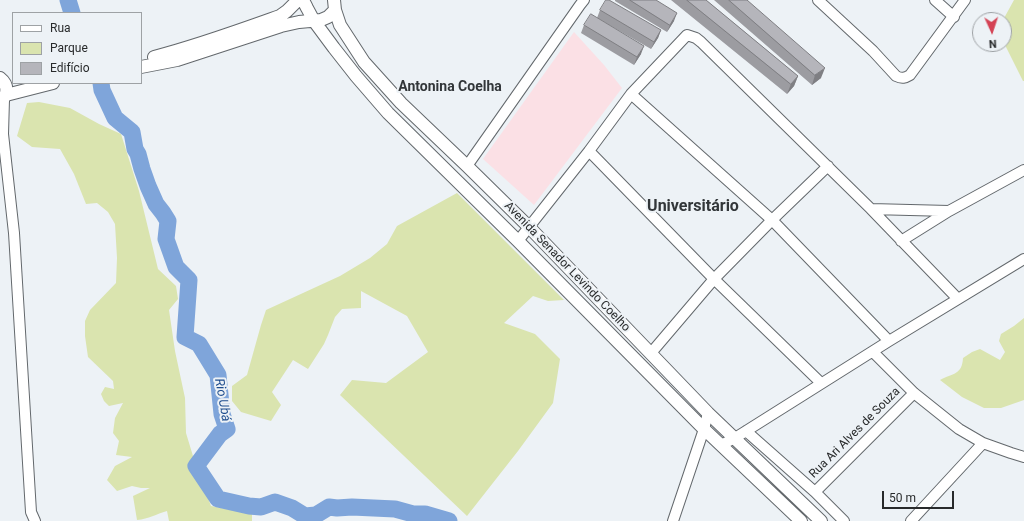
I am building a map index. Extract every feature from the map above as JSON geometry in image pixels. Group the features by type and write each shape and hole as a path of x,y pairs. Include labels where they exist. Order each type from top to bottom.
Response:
{"street":[{"path":"142,60 175,52 280,16 298,0"},
{"path":"304,0 314,21 334,48 388,113 518,241 704,430 801,521"},
{"path":"818,0 896,76 900,78 906,78 910,75 965,0"},
{"path":"935,0 954,17"},
{"path":"467,166 581,2"},
{"path":"142,68 177,60 287,25 325,19 335,5"},
{"name":"Avenida Senador Levindo Coelho","path":"335,5 340,25 364,62 401,103 529,227 708,413 821,521"},
{"path":"518,241 589,151 631,94 687,35 696,38 707,47 871,209 958,299"},
{"path":"0,78 12,75"},
{"path":"0,78 7,88 3,99 2,131 14,233 31,512 35,521"},
{"path":"3,99 50,84"},
{"path":"631,94 772,220 889,341"},
{"path":"589,151 714,279 821,383"},
{"path":"651,353 714,279 828,166"},
{"path":"901,241 949,211 1024,170"},
{"path":"871,209 949,211"},
{"path":"721,445 735,438 821,383 1024,259"},
{"path":"873,352 914,393 959,429 983,442 1024,457"},
{"name":"Rua Ari Alves de Souza","path":"815,492 914,393"},
{"path":"675,520 708,413"},
{"path":"746,431 815,492 844,521"},
{"path":"911,521 983,442"}],"shaded area":[{"path":"574,32 604,65 622,88 534,205 483,159"}],"green space":[{"path":"1014,0 1024,0 1024,81 1008,52 1012,52 1012,12 1007,12"},
{"path":"39,102 70,108 121,134 139,191 158,269 176,286 178,299 169,310 175,351 185,398 186,433 196,466 211,506 252,514 252,521 169,521 167,511 149,518 137,520 133,496 150,488 132,486 117,491 107,480 115,466 132,457 116,455 119,441 113,433 115,418 123,403 109,406 104,401 101,394 105,387 114,389 113,381 88,357 85,336 85,321 90,310 116,283 117,258 115,224 108,212 97,203 86,204 74,174 60,149 32,147 17,136 27,103"},
{"path":"457,193 564,300 548,301 533,296 504,323 535,334 560,359 553,403 518,451 467,516 340,395 352,380 386,383 428,352 407,316 361,291 361,308 342,309 335,317 324,344 308,369 293,360 272,392 281,405 271,421 241,412 232,401 232,386 247,375 266,310 340,276 370,258 387,244 397,226"},
{"path":"1024,318 1024,400 1001,408 984,408 962,397 940,380 959,371 963,358 980,349 1000,360 1005,352 999,341 1001,334"}],"building":[{"path":"606,0 609,0 661,30 654,42 600,10"},
{"path":"630,0 656,0 677,13 670,25"},
{"path":"687,0 706,0 798,76 791,84"},
{"path":"729,0 747,0 825,68 815,75"},
{"path":"591,14 644,46 637,57 584,25"}],"waterway":[{"name":"Rio Ubá","path":"68,0 72,12"},
{"name":"Rio Ubá","path":"101,84 102,90 115,118 132,132 135,149 148,186 156,204 168,221 166,239 176,267 189,280 185,337 199,344 218,375 222,414 227,429 220,434 196,466 218,499 249,506 261,507 275,502 292,508 305,516 316,515 329,507 352,507 395,509 413,514 425,514 449,521"}],"district":[{"name":"Antonina Coelha","path":"450,87"},
{"name":"Universitário","path":"693,207"}]}
